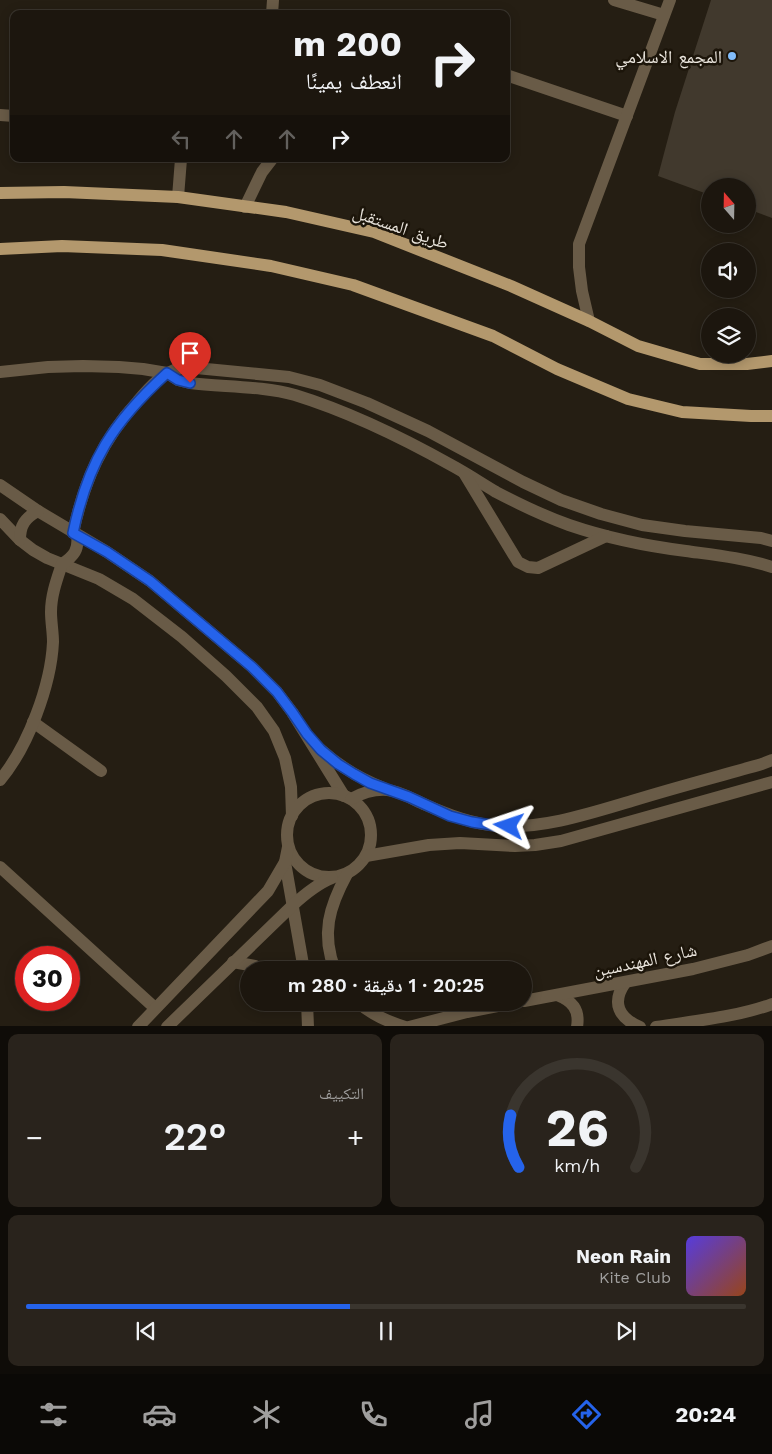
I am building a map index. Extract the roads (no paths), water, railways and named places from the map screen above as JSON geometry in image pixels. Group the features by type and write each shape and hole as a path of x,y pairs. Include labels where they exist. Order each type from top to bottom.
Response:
{"main road":[{"name":"طريق المستقبل","path":"0,193 64,192 178,197 286,212 374,232 511,286 589,321 638,346 700,364 747,364 772,361"},
{"path":"0,249 62,246 162,250 272,266 353,285 493,336 557,369 628,398 682,412 772,416"}],"street":[{"path":"614,0 664,16"},
{"path":"589,321 578,267 579,244 670,0"},
{"path":"510,76 626,116"},
{"path":"178,197 181,162"},
{"path":"262,172 263,162"},
{"path":"245,207 262,172 270,162"},
{"path":"0,372 48,367 84,366 142,369 167,373 178,380 190,383 265,390 293,395 359,418 418,447 496,492 532,510 569,524 636,544 738,558 772,567"},
{"path":"0,780 9,769 22,746 44,692 53,642 52,596 62,564 75,552 78,544 75,534 81,498 98,456 112,433 146,392 167,373 181,368 289,377 320,385 367,403 428,431 523,482 561,500 601,514 642,525 772,540"},
{"path":"359,418 367,403"},
{"path":"462,471 518,562 528,567 538,568 606,536"},
{"path":"0,485 150,581 252,667 277,692 307,734 347,797 363,810 370,824 371,840 366,856 358,866 347,874 323,882 312,889 167,1026"},
{"path":"20,540 20,531 23,523 38,511"},
{"path":"0,519 32,550 99,579 133,599 182,637 226,676 257,707 274,731 285,758 291,787 292,816"},
{"path":"33,722 101,771"},
{"path":"307,734 321,750 338,764 370,783 409,797 450,816 497,826 520,827 580,815 772,760"},
{"path":"366,856 428,845 460,842 515,846 535,845 561,840 772,782"},
{"path":"687,785 693,804"},
{"path":"138,1026 268,891 285,862 288,847 287,831 292,816 301,804 314,796 329,793 347,797 375,790 388,790"},
{"path":"288,847 295,860 306,871 319,877 334,878"},
{"path":"285,862 302,961"},
{"path":"0,867 154,1008"},
{"path":"331,961 327,936 329,914 336,894 347,874"},
{"name":"شارع المهندسين","path":"532,1000 693,969 748,955 772,946"},
{"path":"233,962 240,963"},
{"path":"625,983 620,990 619,1010 625,1018 640,1026"},
{"path":"557,996 567,1000 575,1008 578,1019 577,1026"},
{"path":"656,1026 703,1020 772,1004"},
{"path":"307,1011 308,1026"},
{"path":"369,1011 386,1021 405,1026"},
{"path":"409,1026 472,1011"}],"place":[{"name":"المجمع الاسلامي","path":"732,56"}]}
